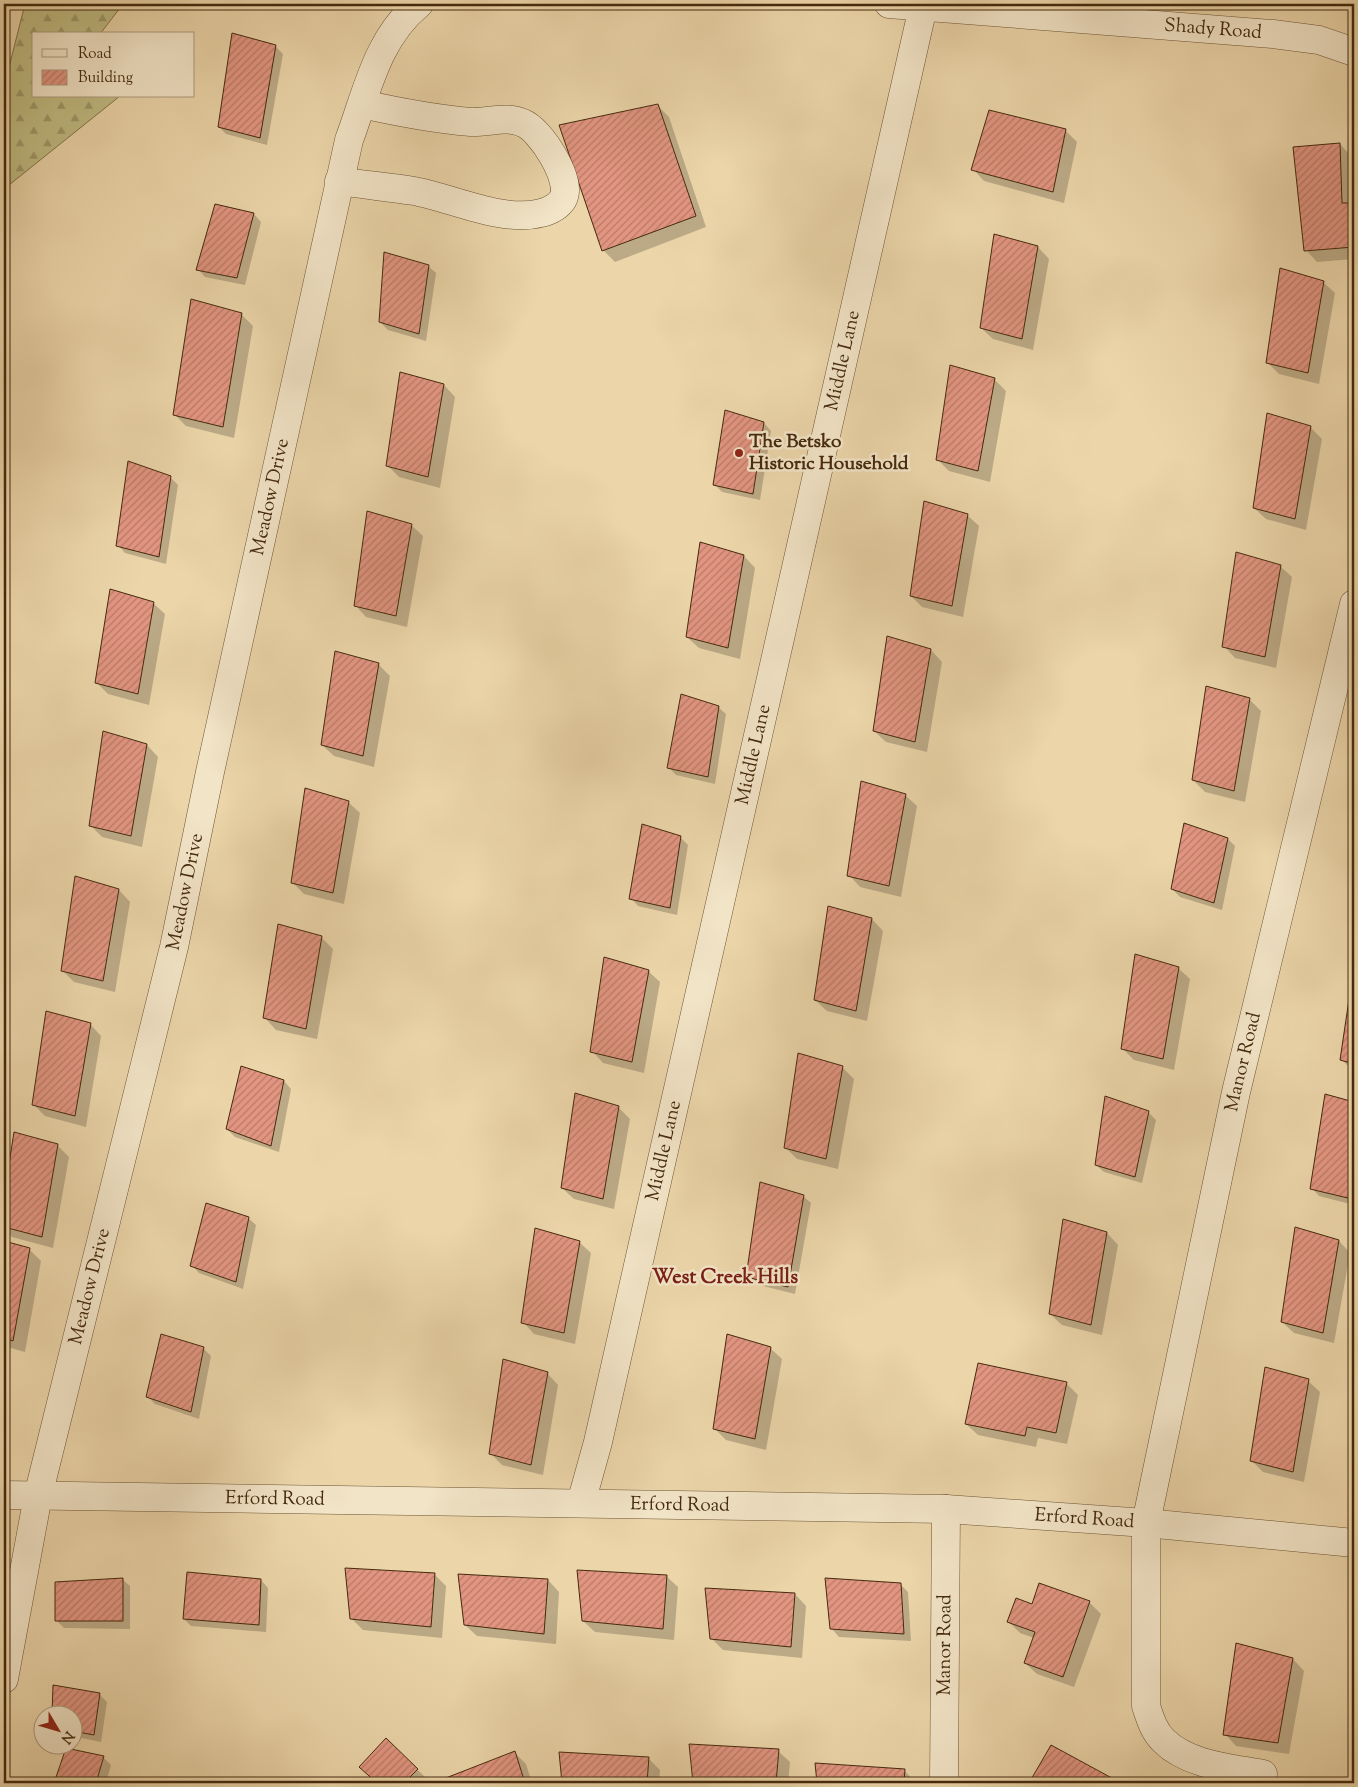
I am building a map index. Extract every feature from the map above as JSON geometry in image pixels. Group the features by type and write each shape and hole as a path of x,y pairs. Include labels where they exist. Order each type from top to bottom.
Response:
{"street":[{"path":"339,182 416,192 516,215 540,213 556,207 564,198 565,187 552,153 542,137 524,123 507,119 474,122 427,118 362,104 373,69 386,43 397,26 419,4"},
{"name":"Shady Road","path":"889,4 923,7 1117,13 1319,40 1354,52"},
{"name":"Middle Lane","path":"582,1503 605,1413 923,7"},
{"name":"Meadow Drive","path":"4,1679 38,1496 174,947 212,763 339,182 349,140 362,104"},
{"name":"Manor Road","path":"1263,1774 1213,1764 1184,1754 1164,1741 1152,1724 1146,1706 1146,1523 1236,1092 1354,604"},
{"name":"Erford Road","path":"4,1495 946,1509 1146,1523 1354,1543"},
{"name":"Manor Road","path":"944,1783 946,1509"}],"green space":[{"path":"25,4 123,4 102,32 32,32 32,98 118,98 4,189 4,87"}],"building":[{"path":"232,33 276,45 260,138 218,127"},
{"path":"658,104 696,216 602,251 559,125"},
{"path":"989,110 1066,129 1053,192 971,170"},
{"path":"1340,143 1342,203 1354,203 1354,247 1304,251 1293,147"},
{"path":"215,204 254,213 237,278 196,270"},
{"path":"994,234 1038,246 1022,339 980,328"},
{"path":"384,252 429,265 419,334 379,322"},
{"path":"1280,268 1324,281 1308,373 1266,363"},
{"path":"191,299 242,313 223,427 173,415"},
{"path":"950,365 995,378 978,471 936,460"},
{"path":"400,372 444,384 428,477 386,466"},
{"name":"The Betsko Historic Household","path":"725,410 764,422 753,494 713,485"},
{"path":"1267,413 1311,426 1295,519 1253,508"},
{"path":"128,461 171,476 159,557 116,546"},
{"path":"924,501 968,514 952,606 910,596"},
{"path":"367,511 412,524 396,616 354,606"},
{"path":"700,542 744,555 728,648 686,637"},
{"path":"1236,552 1281,565 1265,657 1222,647"},
{"path":"110,589 154,602 138,694 95,683"},
{"path":"887,636 931,649 915,742 873,731"},
{"path":"335,651 379,663 363,756 321,745"},
{"path":"1206,686 1250,698 1234,791 1192,780"},
{"path":"681,694 719,706 708,777 667,768"},
{"path":"103,731 147,744 131,836 89,826"},
{"path":"861,781 906,794 889,886 847,876"},
{"path":"305,788 349,801 333,893 291,883"},
{"path":"1184,823 1228,838 1214,903 1171,889"},
{"path":"642,824 681,836 670,908 629,899"},
{"path":"75,876 119,889 103,981 61,971"},
{"path":"828,906 872,918 856,1011 814,1000"},
{"path":"278,924 322,936 306,1029 263,1018"},
{"path":"1135,954 1179,967 1163,1059 1121,1049"},
{"path":"604,957 649,970 632,1062 590,1052"},
{"path":"1354,966 1354,1064 1340,1060"},
{"path":"46,1011 91,1023 75,1116 32,1105"},
{"path":"798,1053 843,1066 826,1159 784,1148"},
{"path":"241,1066 284,1080 271,1146 226,1129"},
{"path":"575,1093 619,1106 603,1199 561,1188"},
{"path":"1325,1094 1354,1102 1352,1199 1310,1189"},
{"path":"1105,1096 1149,1111 1135,1177 1095,1165"},
{"path":"14,1132 58,1144 42,1237 4,1227 4,1196"},
{"path":"760,1182 804,1195 788,1287 746,1277"},
{"path":"206,1203 249,1217 236,1282 190,1266"},
{"path":"1063,1219 1107,1232 1091,1325 1049,1314"},
{"path":"1295,1227 1339,1240 1323,1333 1281,1322"},
{"path":"535,1228 580,1241 564,1333 521,1323"},
{"path":"4,1241 30,1248 13,1341 4,1338"},
{"path":"161,1334 204,1347 191,1412 146,1397"},
{"path":"727,1334 771,1347 755,1439 713,1429"},
{"path":"503,1359 548,1372 531,1465 489,1454"},
{"path":"978,1363 1067,1382 1056,1433 1027,1427 1025,1436 965,1424"},
{"path":"1265,1367 1309,1379 1293,1472 1250,1461"},
{"path":"345,1568 435,1573 431,1627 350,1619"},
{"path":"577,1570 667,1575 663,1629 582,1621"},
{"path":"187,1572 261,1579 259,1625 183,1619"},
{"path":"458,1574 548,1579 544,1634 464,1625"},
{"path":"123,1578 123,1621 55,1621 55,1582"},
{"path":"825,1578 901,1583 904,1634 830,1629"},
{"path":"1039,1583 1090,1601 1063,1677 1024,1663 1035,1632 1007,1622 1016,1598 1032,1604"},
{"path":"705,1588 795,1593 791,1647 710,1639"},
{"path":"1236,1643 1293,1658 1278,1743 1223,1735"},
{"path":"53,1685 100,1693 94,1735 82,1733 82,1704 52,1704"},
{"path":"386,1738 418,1769 404,1783 377,1783 359,1767"},
{"path":"689,1744 779,1749 776,1783 693,1783"},
{"path":"1051,1745 1121,1783 1029,1783"},
{"path":"82,1751 104,1756 96,1783 54,1783 64,1754 82,1754"},
{"path":"515,1751 525,1783 433,1783"},
{"path":"559,1752 649,1757 647,1783 562,1783"},
{"path":"815,1763 905,1769 904,1783 817,1783"}],"place":[{"name":"The Betsko Historic Household","path":"739,453"}],"district":[{"name":"West Creek Hills","path":"725,1278"}]}
